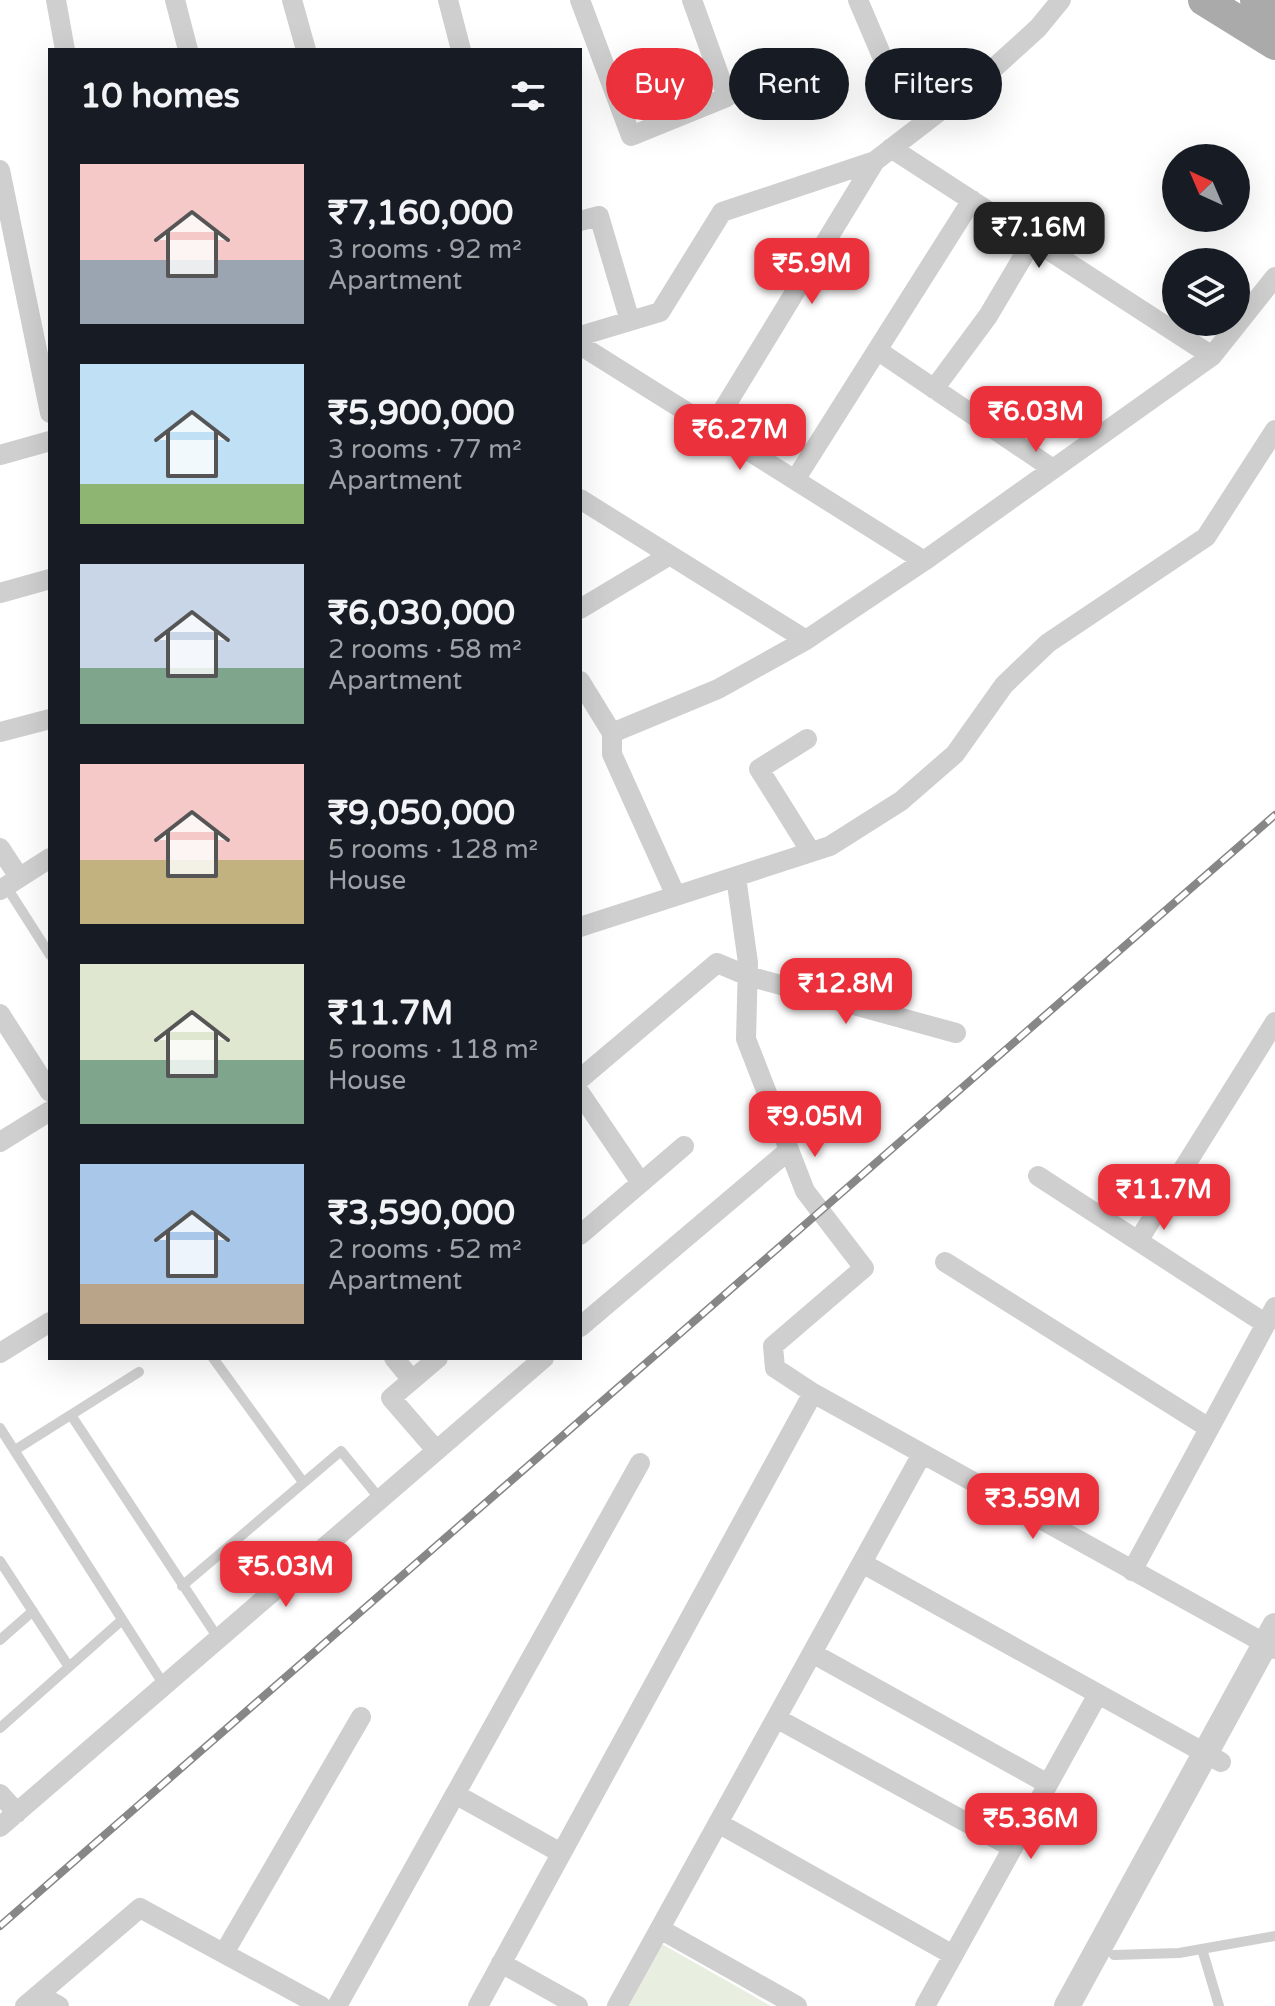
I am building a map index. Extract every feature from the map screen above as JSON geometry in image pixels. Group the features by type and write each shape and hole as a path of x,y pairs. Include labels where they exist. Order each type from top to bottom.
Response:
{"main road":[{"path":"1204,0 1275,44"},
{"path":"1256,0 1275,12"}],"street":[{"path":"56,0 65,48"},
{"path":"175,0 187,48"},
{"path":"292,0 305,48"},
{"path":"448,0 460,48"},
{"path":"580,0 631,136 727,97 692,0"},
{"path":"858,0 878,48"},
{"path":"582,335 660,312 722,212 883,154 984,77 1038,28 1061,0"},
{"path":"883,154 972,200 1212,356"},
{"path":"712,428 883,154"},
{"path":"0,170 48,403"},
{"path":"795,480 972,200"},
{"path":"582,220 599,216 630,321"},
{"path":"934,388 988,316 1033,240"},
{"path":"612,733 718,689 806,640 924,561 1212,356 1275,277"},
{"path":"582,346 924,561"},
{"path":"877,350 1053,469"},
{"path":"582,926 830,846 901,801 955,754 1004,685 1048,643 1206,537 1275,430"},
{"path":"0,455 48,442"},
{"path":"582,500 806,640"},
{"path":"582,608 670,555"},
{"path":"0,593 48,580"},
{"path":"582,684 612,733 612,754 676,896"},
{"path":"0,732 48,720"},
{"path":"807,739 759,769 811,852"},
{"path":"0,848 8,884 48,859"},
{"path":"736,877 748,976 746,1039 805,1191 864,1268 773,1346 775,1368 922,1454 1273,1646 1076,2004"},
{"path":"582,1077 717,963 748,976 956,1033"},
{"path":"0,1014 48,1089"},
{"path":"1138,1241 1275,1022"},
{"path":"582,1096 641,1183"},
{"path":"0,1141 48,1112"},
{"path":"582,1233 684,1146"},
{"path":"582,1325 788,1151"},
{"path":"1038,1176 1138,1241 1270,1315 1132,1571"},
{"path":"945,1262 1209,1428"},
{"path":"0,1353 48,1323"},
{"path":"396,1360 412,1380"},
{"path":"436,1360 391,1398 436,1450"},
{"path":"0,1827 542,1360"},
{"path":"478,2006 813,1393"},
{"path":"617,2006 922,1454"},
{"path":"337,2006 640,1463"},
{"path":"862,1563 1213,1758"},
{"path":"812,1653 1048,1784"},
{"path":"925,2006 1098,1694"},
{"path":"224,1953 361,1717"},
{"path":"776,1718 1013,1848"},
{"path":"1076,2004 1114,1955 1213,1758"},
{"path":"0,1794 17,1813"},
{"path":"455,1794 561,1853"},
{"path":"718,1823 953,1955"},
{"path":"32,2000 140,1908 321,2006"},
{"path":"660,1929 797,2006"},
{"path":"501,1963 578,2006"},
{"path":"32,2000 59,2006"}],"lane":[{"path":"8,884 48,952"},
{"path":"214,1360 303,1482"},
{"path":"15,1450 139,1372"},
{"path":"71,1415 218,1638"},
{"path":"0,1428 164,1685"},
{"path":"182,1586 341,1451 380,1499"},
{"path":"0,1561 69,1667"},
{"path":"0,1640 33,1611"},
{"path":"0,1728 122,1620"},
{"path":"1114,1955 1179,1953 1275,1936"},
{"path":"1202,1949 1219,2006"}],"green space":[{"path":"662,1944 771,2006 626,2006"}],"railway":[{"path":"0,1926 1275,815"}]}
